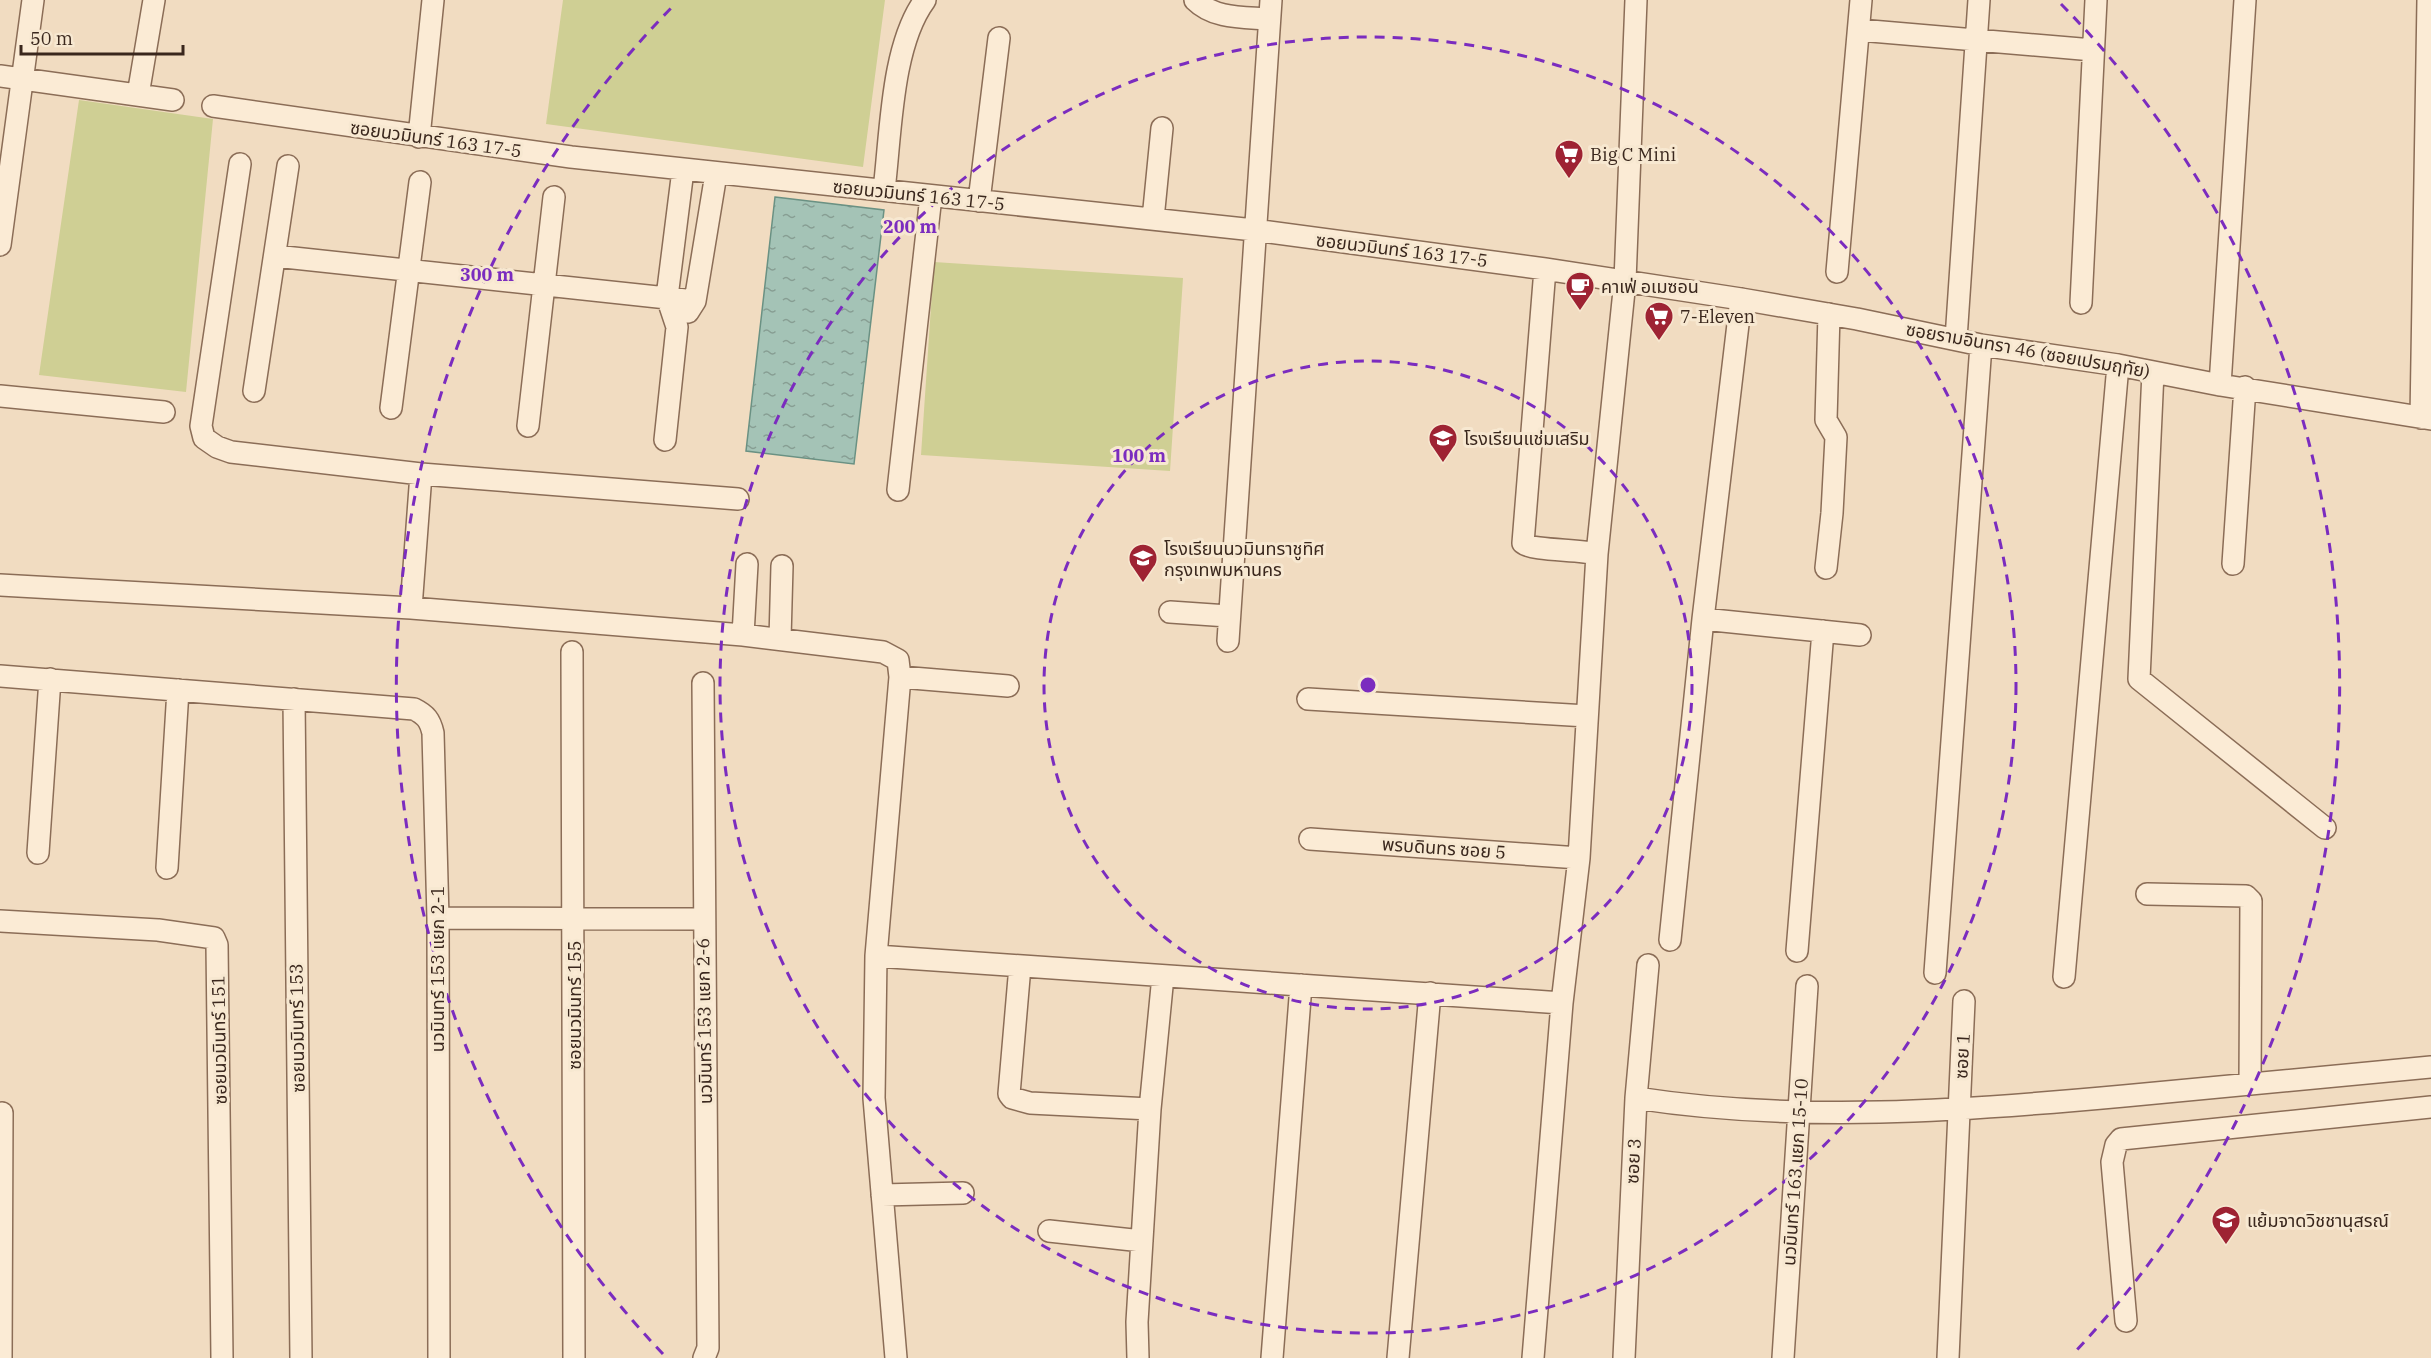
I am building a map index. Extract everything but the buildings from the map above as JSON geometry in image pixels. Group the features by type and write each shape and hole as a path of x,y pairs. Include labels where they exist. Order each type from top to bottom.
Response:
{"street":[{"path":"0,245 33,0"},
{"path":"138,95 154,0"},
{"path":"419,137 433,0"},
{"path":"884,190 900,62 908,30 925,0"},
{"path":"1195,0 1202,7 1219,15 1270,9 1228,641"},
{"path":"1533,1358 1562,1003 1579,858 1597,554 1625,280 1636,0"},
{"path":"1837,272 1861,0"},
{"path":"1956,339 1979,0"},
{"path":"2081,303 2096,0"},
{"path":"2220,385 2245,0"},
{"path":"2426,418 2428,0"},
{"path":"1859,30 2093,50"},
{"path":"979,201 999,38"},
{"path":"0,76 173,100"},
{"name":"ซอยนวมินทร์ 163 17-5","path":"213,106 419,137 683,170 1254,230 1625,280"},
{"path":"1153,219 1162,128"},
{"path":"240,164 201,426 204,438 217,447 231,452 421,474 738,499"},
{"path":"254,391 288,166"},
{"path":"664,440 677,327 667,297 683,170"},
{"path":"677,327 695,301 716,174"},
{"path":"391,408 420,182"},
{"path":"898,490 931,195"},
{"path":"528,426 554,198"},
{"path":"275,256 545,283 695,301"},
{"path":"1545,268 1523,543 1533,548 1580,549 1597,554"},
{"name":"ซอยรามอินทรา 46 (ซอยเปรมฤทัย)","path":"1625,280 1829,314 1981,345 2118,365 2220,385 2245,387 2426,418"},
{"path":"1671,940 1703,619 1741,299"},
{"path":"1826,568 1836,437 1826,420 1829,314"},
{"path":"1935,974 1981,345"},
{"path":"2064,977 2118,365"},
{"path":"2153,372 2139,679 2325,828"},
{"path":"2233,564 2245,387"},
{"path":"0,396 164,412"},
{"path":"411,608 421,474"},
{"path":"743,635 747,564"},
{"path":"780,639 782,566"},
{"path":"0,585 411,608 743,635 883,652 898,660 900,677 876,956 874,1098 896,1358"},
{"path":"1170,612 1228,616"},
{"path":"1703,619 1860,635"},
{"path":"1797,951 1823,631"},
{"name":"ซอยนวมินทร์ 155","path":"572,652 574,1358"},
{"path":"0,676 294,699"},
{"path":"900,677 1008,686"},
{"path":"38,853 50,680"},
{"name":"นวมินทร์ 153 แยก 2-6","path":"703,683 708,1348 704,1358"},
{"path":"167,868 178,690"},
{"name":"นวมินทร์ 153 แยก 2-1","path":"294,699 414,709 430,720 433,733 438,918 439,1358"},
{"name":"ซอยนวมินทร์ 153","path":"294,699 301,1358"},
{"path":"1308,699 1587,716"},
{"name":"พรบดินทร ซอย 5","path":"1310,839 1579,858"},
{"path":"2147,894 2246,896 2251,901 2250,1084"},
{"path":"438,918 574,921 703,919"},
{"name":"ซอยนวมินทร์ 151","path":"0,921 158,930 214,938 217,945 220,1075 222,1358"},
{"path":"876,956 1562,1003"},
{"name":"ซอย 3","path":"1624,1358 1636,1098 1648,965"},
{"path":"1020,966 1009,1094 1012,1098 1030,1103 1150,1109"},
{"path":"1138,1358 1137,1322 1150,1109 1163,976"},
{"path":"1272,1358 1301,985"},
{"name":"นวมินทร์ 163 แยก 15-10","path":"1783,1358 1807,986"},
{"path":"1398,1358 1430,993"},
{"name":"ซอย 1","path":"1948,1358 1964,1001"},
{"path":"1636,1098 1682,1105 1799,1112 1959,1110 2431,1067"},
{"path":"2126,1321 2112,1162 2116,1145 2121,1139 2431,1107"},
{"path":"1,1358 2,1113"},
{"path":"882,1195 963,1193"},
{"path":"1048,1231 1142,1241"}],"green space":[{"path":"563,0 885,0 863,167 546,124"},
{"path":"79,100 213,119 186,392 39,375"},
{"path":"934,262 1183,278 1170,471 921,455"}],"water":[{"path":"775,197 884,210 854,464 746,451"}],"place":[{"name":"Big C Mini","path":"1569,180"},
{"name":"คาเฟ่ อเมซอน","path":"1580,312"},
{"name":"7-Eleven","path":"1659,342"},
{"name":"โรงเรียนแช่มเสริม","path":"1443,464"},
{"name":"โรงเรียนนวมินทราชูทิศ กรุงเทพมหานคร","path":"1143,584"},
{"name":"แย้มจาดวิชชานุสรณ์","path":"2226,1246"}]}
